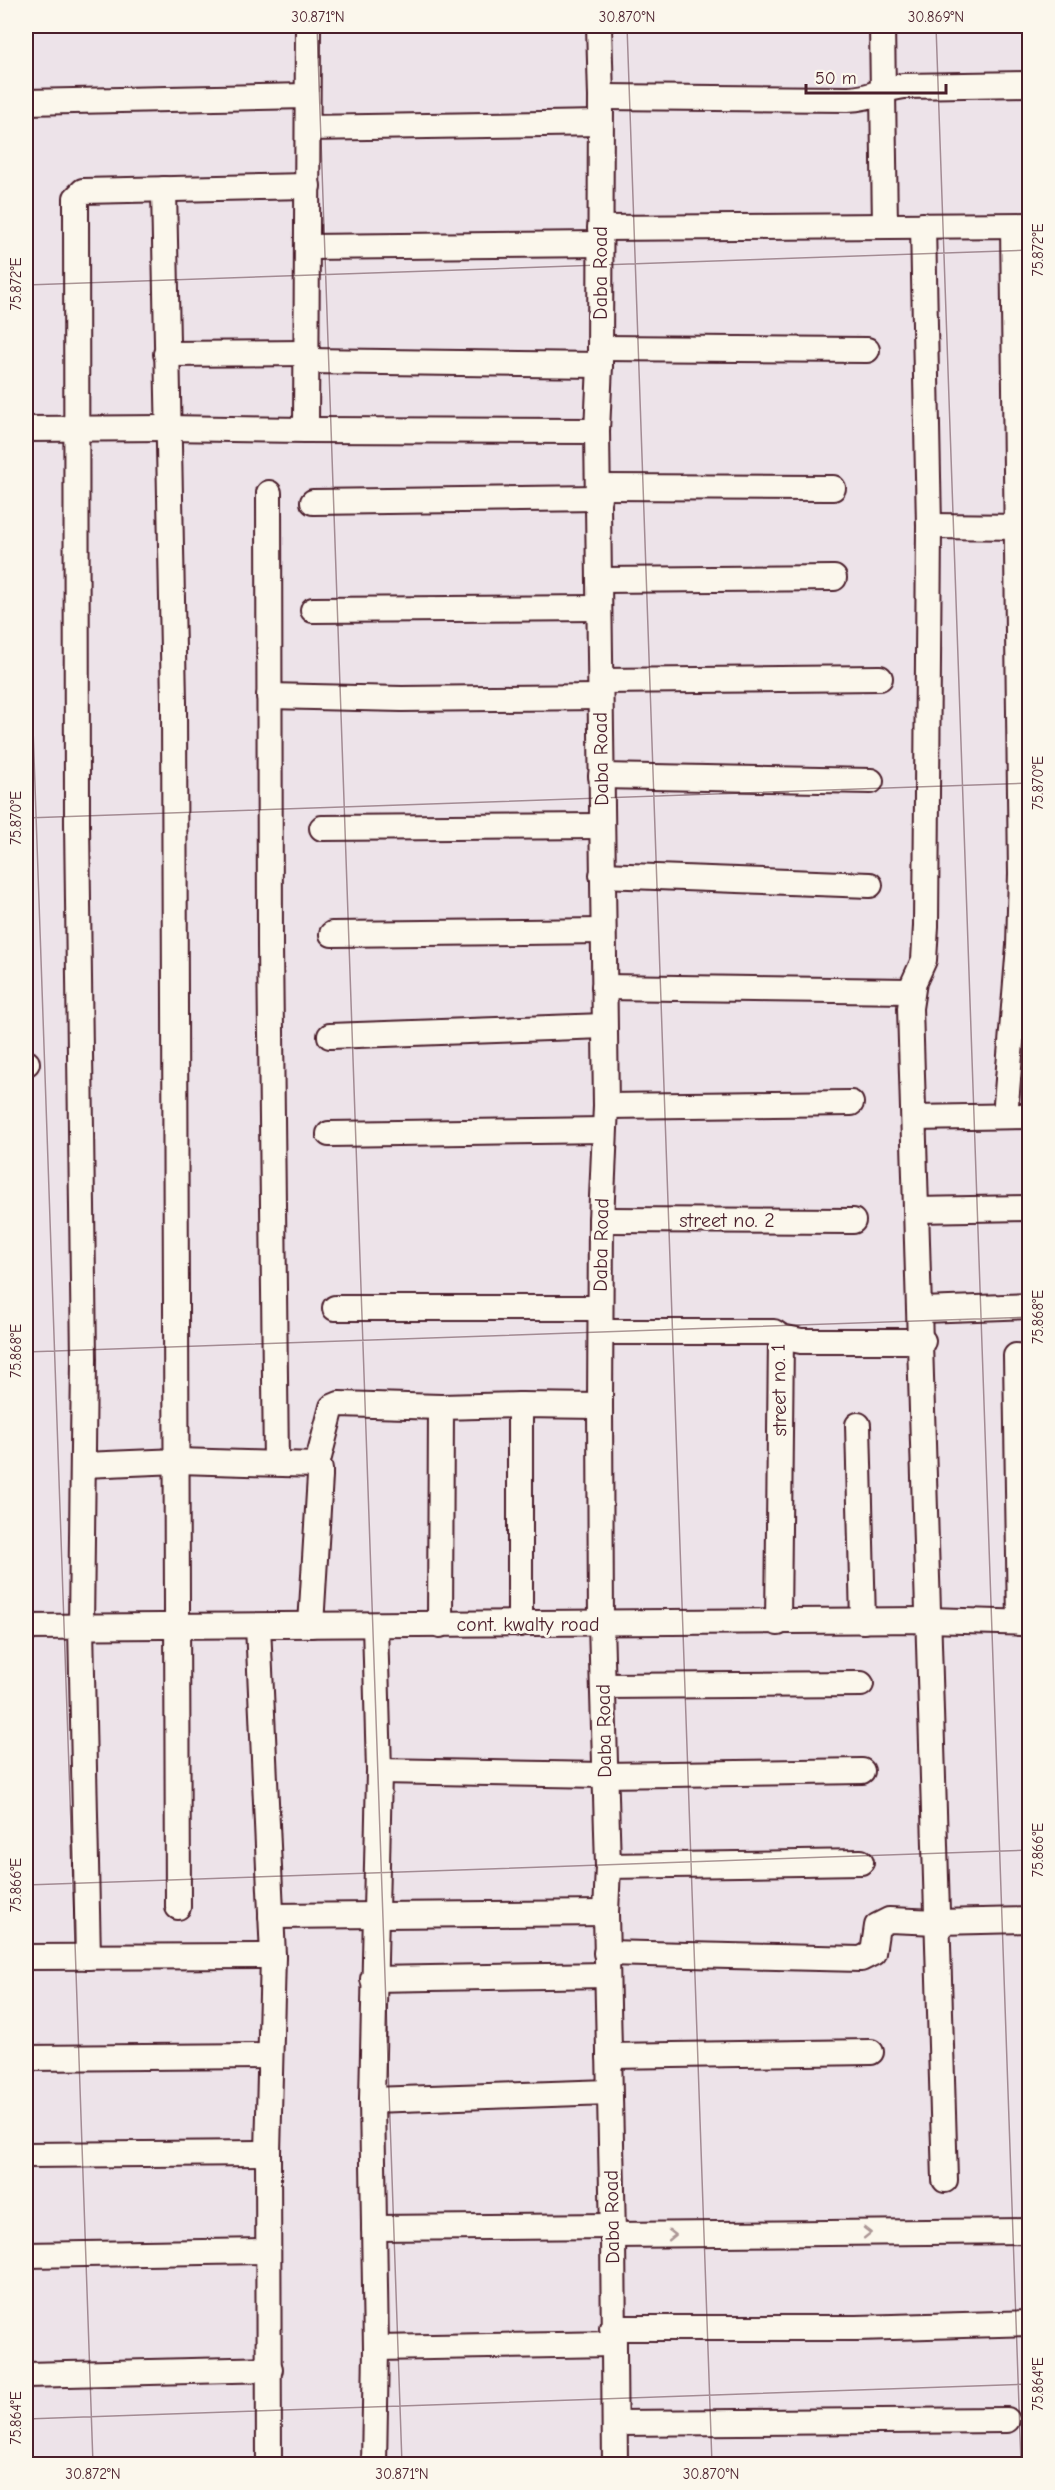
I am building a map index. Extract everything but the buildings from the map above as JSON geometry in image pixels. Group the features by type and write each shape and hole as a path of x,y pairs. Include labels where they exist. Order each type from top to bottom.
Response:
{"street":[{"path":"306,430 308,26"},
{"name":"Daba Road","path":"599,26 600,357 597,431 605,1118 600,1320 601,1624 608,1866 606,1913 613,2230 612,2336 616,2423 615,2464"},
{"path":"882,26 885,225"},
{"path":"601,97 848,99 868,98 904,86 1029,84"},
{"path":"26,102 306,96"},
{"path":"308,128 600,123"},
{"path":"88,1957 81,1627 84,1465 74,429 76,198 83,191 308,186"},
{"path":"164,189 174,702 178,1907"},
{"path":"308,247 885,225 1021,226 1021,884 1019,946 1005,1116"},
{"path":"923,225 929,526 925,949 909,1008 923,1341 928,1620 945,2180"},
{"path":"166,354 308,357 600,357 867,350"},
{"path":"26,429 597,431"},
{"path":"313,502 599,492 833,488"},
{"path":"269,493 276,1463"},
{"path":"929,526 1022,527"},
{"path":"600,580 834,578"},
{"path":"313,610 599,608"},
{"path":"269,696 402,699 880,678"},
{"path":"601,776 871,781"},
{"path":"322,828 601,826"},
{"path":"602,874 870,885"},
{"path":"332,934 603,931"},
{"path":"604,987 912,991"},
{"path":"330,1036 604,1026"},
{"path":"329,1134 851,1103"},
{"path":"914,1118 1029,1116"},
{"path":"916,1210 1029,1208"},
{"name":"street no. 2","path":"601,1220 853,1221"},
{"path":"922,1310 1029,1306"},
{"name":"street no. 1","path":"335,1308 600,1320 774,1332 781,1337 778,1623"},
{"path":"781,1337 801,1341 923,1341"},
{"path":"1016,1356 1025,1623"},
{"path":"311,1625 320,1476 320,1469 317,1465 329,1412 335,1405 600,1406"},
{"path":"520,1405 520,1624"},
{"path":"440,1625 441,1407"},
{"path":"858,1425 863,1622"},
{"path":"84,1465 178,1461 317,1465"},
{"name":"cont. kwalty road","path":"26,1627 778,1623 928,1620 1025,1623"},
{"path":"374,2464 376,2348 372,2100 374,1914 379,1771 375,1625"},
{"path":"258,1626 273,1956 268,2153 269,2464"},
{"path":"603,1686 861,1684"},
{"path":"379,1771 604,1775 862,1771"},
{"path":"608,1866 861,1862"},
{"path":"271,1916 606,1913"},
{"path":"373,1979 607,1964 861,1959 873,1953 876,1930 881,1923 889,1920 938,1922 1029,1920"},
{"path":"26,1957 273,1956"},
{"path":"609,2056 870,2052"},
{"path":"26,2058 269,2056"},
{"path":"372,2100 609,2092"},
{"path":"26,2155 268,2153"},
{"path":"374,2228 1029,2231"},
{"path":"26,2254 268,2251"},
{"path":"376,2348 612,2336 1029,2323"},
{"path":"26,2375 270,2369"},
{"path":"616,2423 1007,2420"}]}
